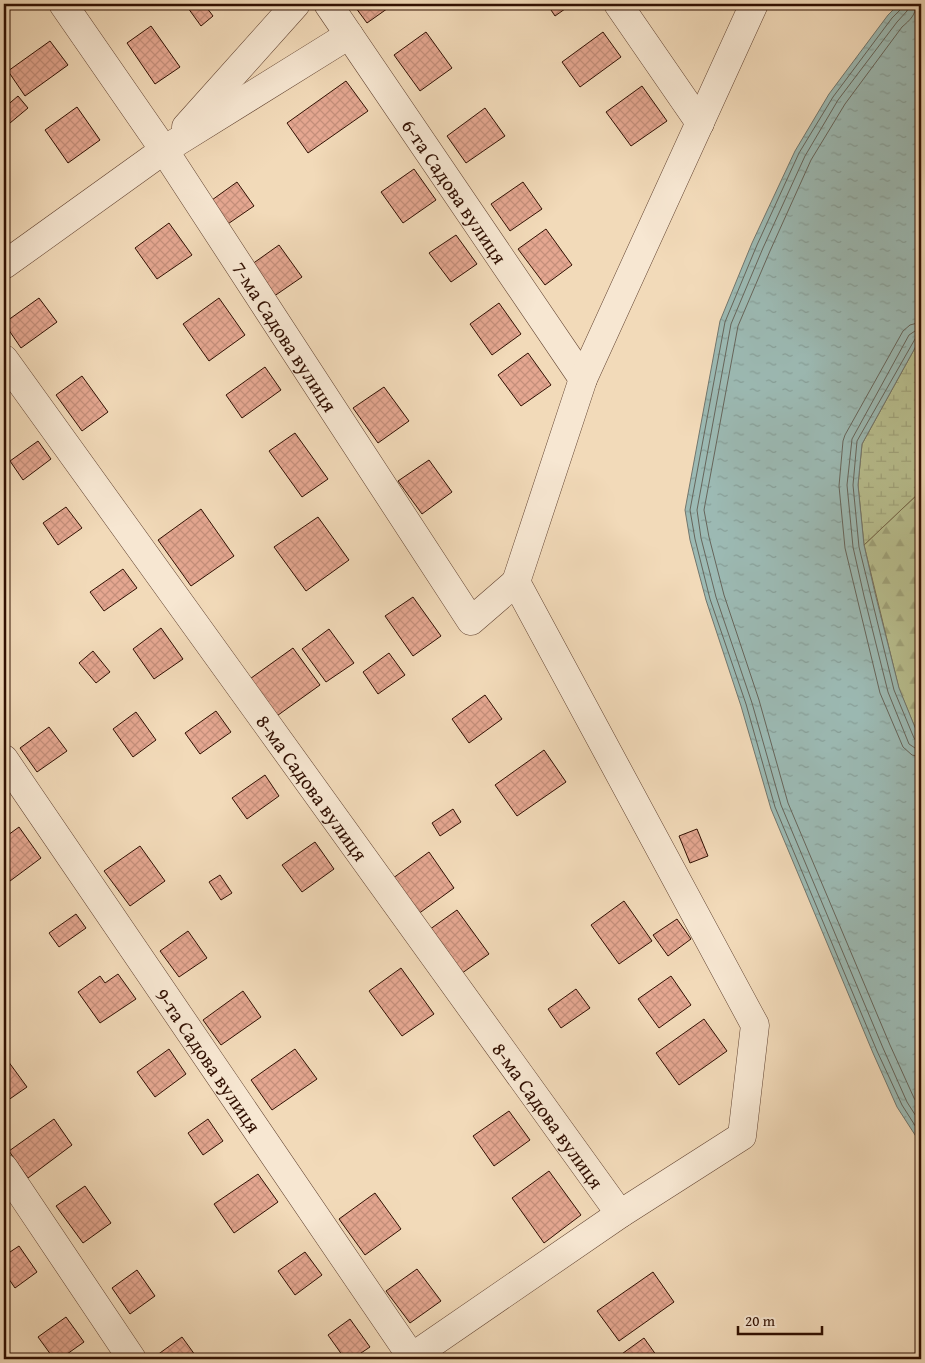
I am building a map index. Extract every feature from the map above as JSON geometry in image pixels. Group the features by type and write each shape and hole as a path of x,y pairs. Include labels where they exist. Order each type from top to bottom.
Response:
{"street":[{"name":"7-ма Садова вулиця","path":"63,4 164,150 471,621 516,582"},
{"path":"164,150 296,4"},
{"name":"6-та Садова вулиця","path":"328,4 583,379"},
{"path":"618,4 700,123"},
{"path":"411,1358 620,1214 742,1136 755,1025 516,582 583,379 754,4"},
{"path":"4,265 164,150 349,35"},
{"name":"8-ма Садова вулиця","path":"4,359 620,1214"},
{"name":"9-та Садова вулиця","path":"4,759 411,1358"},
{"path":"4,1168 132,1359"}],"green space":[{"path":"921,337 921,491 864,545 858,485 862,444"},
{"path":"921,491 921,742 899,689 864,545"}],"water":[{"path":"899,4 921,4 921,337 862,444 858,485 864,545 875,593 899,688 921,742 921,1142 897,1107 771,809 741,706 706,600 690,540 685,510 720,321 752,243 795,151 829,94 888,15"}],"building":[{"path":"194,4 204,4 213,16 201,26 188,8"},
{"path":"353,4 390,4 391,6 367,23"},
{"path":"547,4 572,4 555,16"},
{"path":"151,26 180,67 155,84 127,43"},
{"path":"426,32 452,68 420,91 394,55"},
{"path":"603,32 621,57 580,87 562,62"},
{"path":"50,41 68,65 25,96 8,71"},
{"path":"346,81 368,111 308,153 287,123"},
{"path":"642,86 667,121 631,146 606,112"},
{"path":"18,96 28,108 10,123 4,115 4,108"},
{"path":"77,107 100,140 68,163 45,130"},
{"path":"485,108 505,136 466,163 447,136"},
{"path":"414,169 436,200 403,223 381,192"},
{"path":"237,182 254,206 222,228 205,205"},
{"path":"523,182 542,209 510,231 491,204"},
{"path":"169,223 192,255 157,279 135,248"},
{"path":"546,229 572,265 545,285 518,249"},
{"path":"456,235 477,264 451,282 429,253"},
{"path":"279,245 302,277 270,299 248,267"},
{"path":"39,298 57,322 21,348 4,323"},
{"path":"219,298 245,335 209,361 183,324"},
{"path":"499,303 521,334 492,355 470,324"},
{"path":"528,353 551,385 521,406 498,375"},
{"path":"265,367 281,390 242,418 226,395"},
{"path":"82,376 108,412 82,431 56,395"},
{"path":"384,387 409,421 378,443 353,408"},
{"path":"295,433 328,479 302,497 269,451"},
{"path":"38,441 51,459 23,480 10,461"},
{"path":"429,460 452,492 422,514 398,481"},
{"path":"66,507 82,528 58,545 43,523"},
{"path":"201,509 234,556 191,586 158,540"},
{"path":"318,517 349,560 306,591 274,547"},
{"path":"123,569 137,588 104,611 90,592"},
{"path":"413,597 441,636 413,656 385,616"},
{"path":"161,628 183,659 154,679 133,649"},
{"path":"329,629 354,663 326,682 302,649"},
{"path":"293,648 320,685 274,718 247,681"},
{"path":"93,651 110,672 96,683 79,663"},
{"path":"389,653 405,675 378,694 363,672"},
{"path":"485,695 502,719 469,743 452,719"},
{"path":"216,711 231,732 200,754 185,733"},
{"path":"136,712 156,740 133,757 113,729"},
{"path":"49,727 67,751 37,772 20,748"},
{"path":"544,750 566,782 517,816 495,785"},
{"path":"265,775 279,796 247,819 232,798"},
{"path":"453,809 461,822 440,836 432,823"},
{"path":"19,827 41,858 10,881 4,872 4,838"},
{"path":"697,829 708,856 690,863 679,836"},
{"path":"315,842 334,869 302,892 282,865"},
{"path":"140,846 165,881 130,906 104,871"},
{"path":"429,852 454,888 414,917 389,881"},
{"path":"220,875 232,893 221,900 209,882"},
{"path":"624,901 652,941 619,964 591,925"},
{"path":"457,910 489,954 458,976 426,932"},
{"path":"76,914 86,928 59,947 49,933"},
{"path":"677,919 691,939 668,956 653,935"},
{"path":"188,931 207,958 179,977 160,951"},
{"path":"401,968 434,1014 402,1036 369,991"},
{"path":"118,974 136,999 100,1023 78,992 100,976 105,983"},
{"path":"671,976 691,1005 659,1028 638,999"},
{"path":"576,989 590,1008 561,1028 548,1009"},
{"path":"243,991 261,1017 221,1045 203,1020"},
{"path":"704,1019 727,1051 679,1085 656,1053"},
{"path":"169,1049 186,1074 155,1097 137,1072"},
{"path":"295,1049 317,1079 272,1110 251,1080"},
{"path":"8,1061 27,1087 4,1103 4,1064"},
{"path":"509,1111 530,1140 494,1166 473,1136"},
{"path":"54,1119 72,1145 28,1178 9,1151"},
{"path":"208,1119 223,1141 203,1155 188,1133"},
{"path":"549,1171 581,1215 544,1243 512,1198"},
{"path":"258,1174 278,1202 234,1233 214,1204"},
{"path":"85,1186 111,1223 83,1243 56,1206"},
{"path":"375,1193 401,1229 365,1255 339,1219"},
{"path":"19,1246 37,1272 15,1288 4,1272 4,1256"},
{"path":"305,1252 322,1275 295,1295 278,1271"},
{"path":"417,1269 441,1301 410,1323 386,1291"},
{"path":"137,1270 155,1296 130,1314 112,1288"},
{"path":"653,1272 674,1302 619,1341 597,1311"},
{"path":"66,1317 84,1342 60,1359 54,1359 38,1337"},
{"path":"350,1319 370,1347 352,1359 345,1359 328,1335"},
{"path":"182,1337 198,1359 153,1358"},
{"path":"644,1338 659,1359 622,1359 619,1356"}]}
